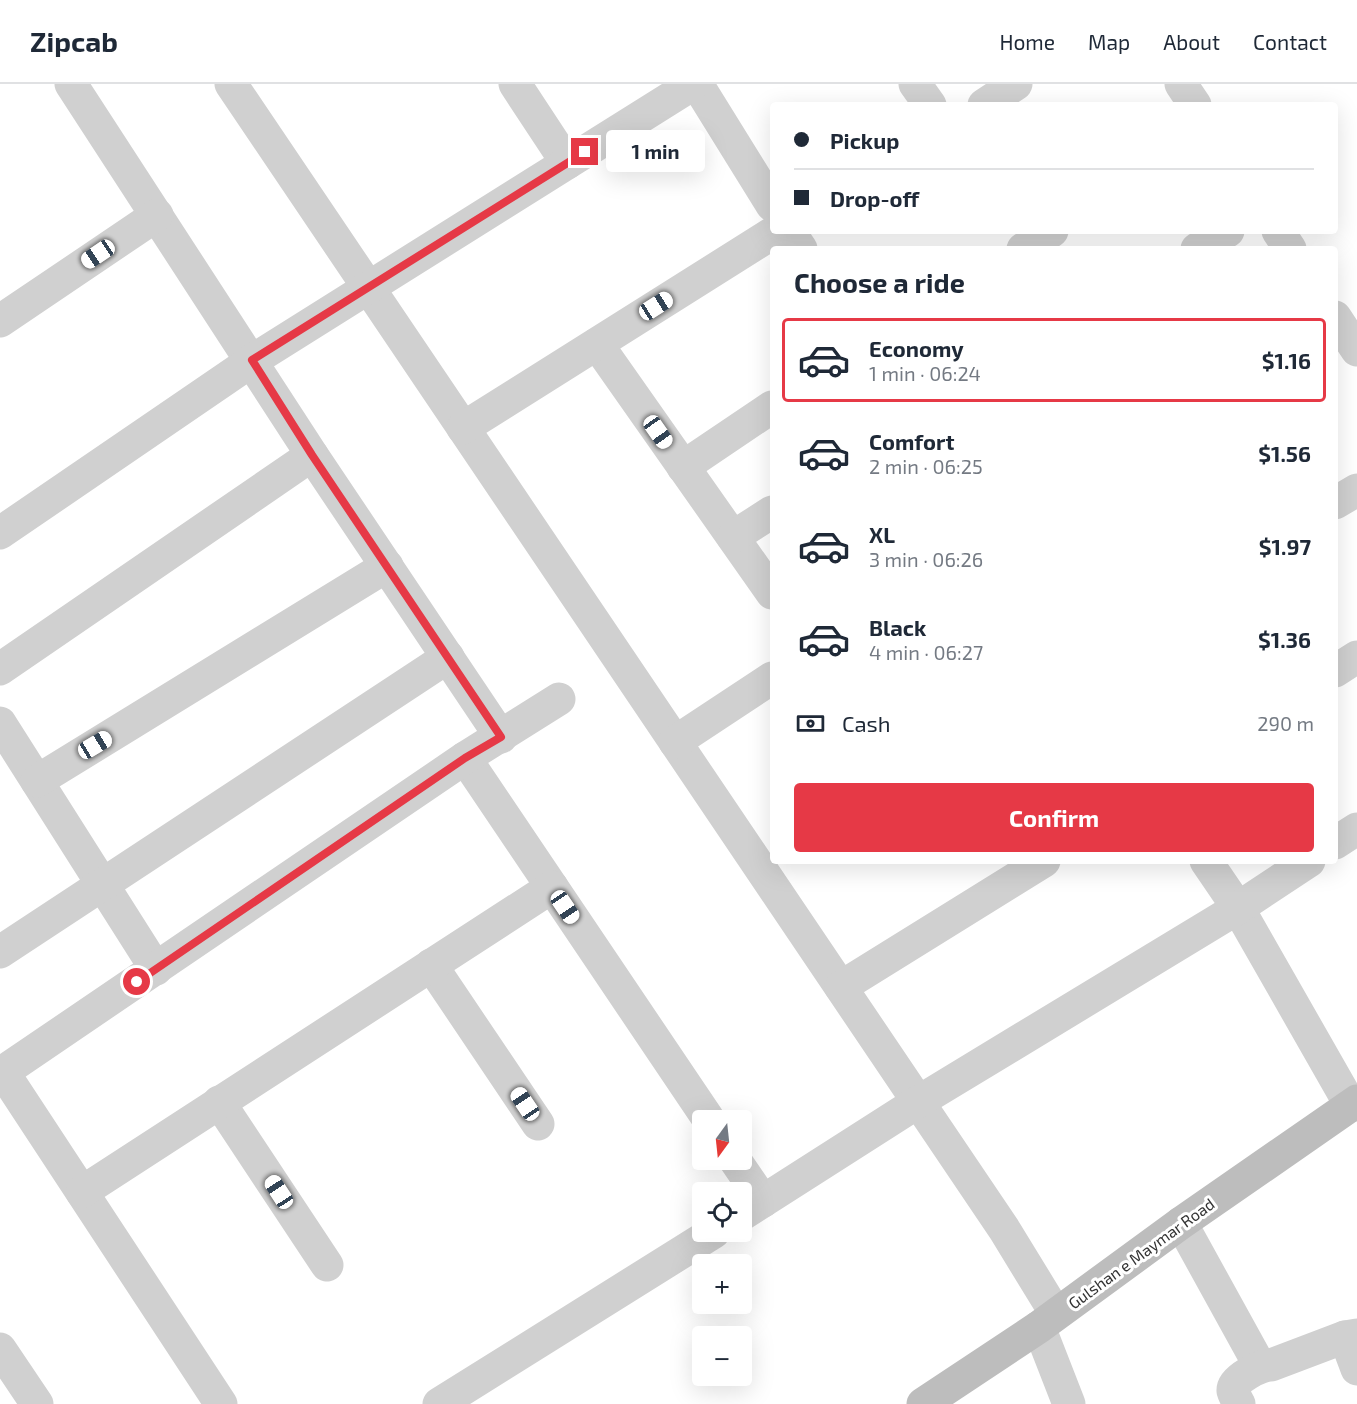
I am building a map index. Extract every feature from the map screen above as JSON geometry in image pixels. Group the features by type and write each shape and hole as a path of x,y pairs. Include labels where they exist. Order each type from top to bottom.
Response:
{"main road":[{"name":"Gulshan e Maymar Road","path":"923,1404 1047,1321 1181,1223 1354,1103"}],"street":[{"path":"71,84 312,455 501,737"},
{"path":"231,84 675,742 767,865 841,987 1004,1228 1047,1321 1069,1404"},
{"path":"515,84 567,163"},
{"path":"0,533 252,360 695,84 770,203"},
{"path":"915,84 928,102"},
{"path":"989,102 1016,84"},
{"path":"1181,84 1193,102"},
{"path":"0,321 157,214"},
{"path":"463,428 771,234"},
{"path":"1202,246 1223,234"},
{"path":"1338,322 1357,350"},
{"path":"597,344 770,590"},
{"path":"683,467 770,408"},
{"path":"0,669 312,455"},
{"path":"1338,501 1357,490"},
{"path":"733,537 770,513"},
{"path":"37,781 387,566"},
{"path":"1,949 448,657"},
{"path":"1338,670 1357,657"},
{"path":"675,742 770,679"},
{"path":"221,1404 2,1073 465,758 559,699"},
{"path":"0,723 156,969"},
{"path":"465,758 702,1110"},
{"path":"1338,841 1357,829"},
{"path":"841,987 1039,864"},
{"path":"1208,864 1238,908 1354,1103"},
{"path":"752,1208 918,1101 1238,908 1304,864"},
{"path":"82,1192 552,887"},
{"path":"431,965 538,1124"},
{"path":"219,1102 327,1264"},
{"path":"1181,1223 1256,1359 1262,1365"},
{"path":"439,1404 698,1242"},
{"path":"1239,1404 1233,1390 1234,1385 1262,1365 1271,1365 1351,1336 1357,1369"},
{"path":"0,1349 37,1404"}],"route":[{"path":"137,982 465,758 501,737 312,455 252,360 585,152"}]}
